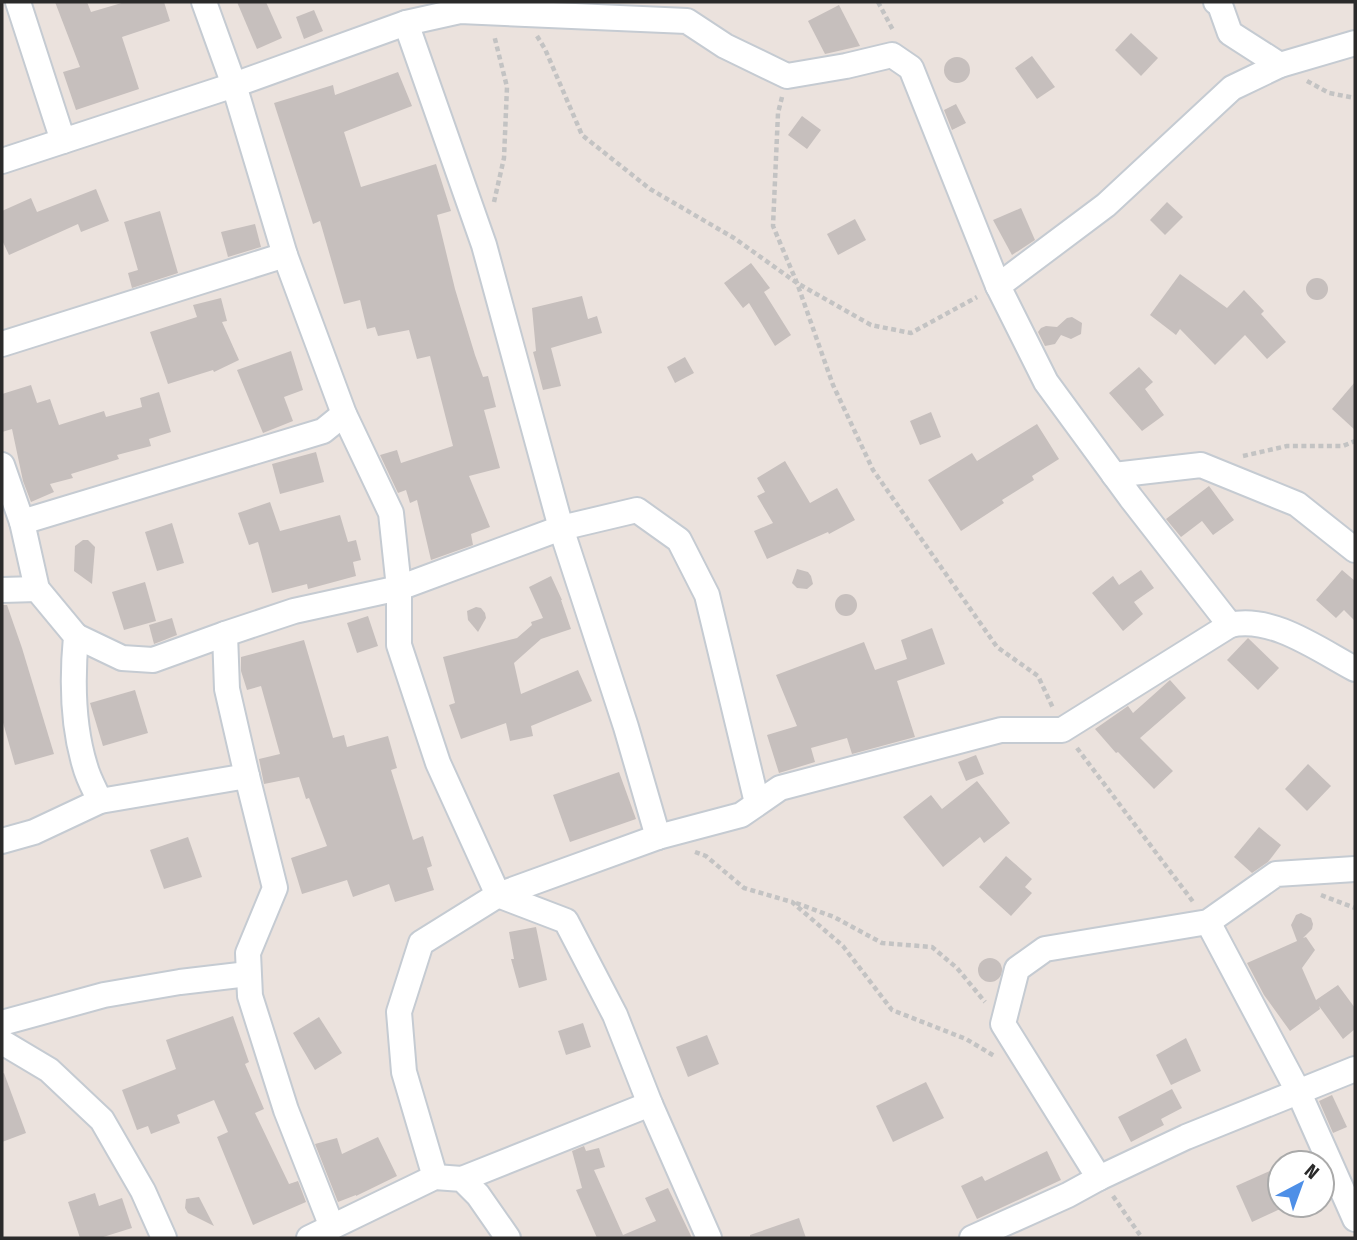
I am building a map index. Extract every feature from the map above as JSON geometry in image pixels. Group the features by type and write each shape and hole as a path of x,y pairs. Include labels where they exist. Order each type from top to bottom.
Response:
{"street":[{"path":"18,2 63,141"},
{"path":"204,2 234,85 285,255 344,414 391,513 399,588 399,645 438,763 498,895 566,921 615,1015 650,1104 709,1238"},
{"path":"1216,2 1220,5 1230,33 1280,65"},
{"path":"2,161 234,85 406,23 460,11 488,10 687,21 725,46 787,76 892,55 911,68 998,286 1046,382 1230,625"},
{"path":"406,23 484,245 561,528 626,727 658,837"},
{"path":"998,286 1106,205 1232,88 1280,65 1355,43"},
{"path":"2,344 285,255"},
{"path":"22,522 323,431 344,414"},
{"path":"2,465 22,522 37,589 76,636 122,659 153,660 294,611 399,588 561,528 637,510 679,540 707,594 757,803"},
{"path":"1114,475 1201,465 1297,504 1355,550"},
{"path":"2,590 37,589"},
{"path":"435,1177 404,1072 399,1012 421,943 498,895 658,837 741,814 780,788 1001,730 1062,730 1230,625 1245,621 1284,631 1355,669"},
{"path":"225,634 227,689 275,888 248,953 250,996 286,1110 332,1227"},
{"path":"76,636 72,683 78,728 85,766 100,801"},
{"path":"2,841 34,832 100,801 247,776"},
{"path":"1099,1178 1003,1024 1017,969 1045,949 1208,922 1276,874 1355,869"},
{"path":"1208,922 1299,1093 1355,1219"},
{"path":"2,1023 104,995 248,974"},
{"path":"2,1042 49,1070 102,1120 144,1191 164,1238"},
{"path":"972,1238 1186,1137 1355,1069"},
{"path":"309,1238 435,1177 462,1180 650,1104"},
{"path":"462,1180 478,1195 509,1238"}],"path":[{"path":"488,10 507,87 504,158 492,208"},
{"path":"521,12 545,49 582,135 650,189 734,238 797,283 871,325 911,333 998,286"},
{"path":"1280,65 1329,93 1355,98"},
{"path":"787,76 778,113 773,226 797,283 833,385 873,470 997,646 1038,676 1062,730 1208,922"},
{"path":"1238,457 1287,446 1343,446 1355,441"},
{"path":"694,852 706,856 744,888 834,918 882,943 932,947 957,968 1003,1024"},
{"path":"792,902 843,946 892,1010 966,1039 997,1058"},
{"path":"1099,1178 1142,1238"}],"building":[{"path":"55,2 87,2 91,12 125,2 164,2 170,21 122,37 139,89 76,110 63,72 80,67"},
{"path":"237,2 266,2 282,38 257,49"},
{"path":"839,5 860,46 825,54 808,21"},
{"path":"314,10 323,31 304,39 296,17"},
{"path":"1131,33 1158,58 1141,76 1115,50"},
{"path":"1032,56 1055,87 1037,99 1015,68"},
{"path":"957,57 966,61 970,70 966,79 957,83 948,79 944,70 948,61"},
{"path":"398,72 412,106 344,132 361,187 436,164 451,211 437,215 455,289 475,355 483,377 488,376 496,407 484,410 500,468 469,476 490,527 471,534 473,545 431,560 417,500 410,503 406,490 398,493 380,455 397,450 401,463 453,446 430,356 417,359 409,330 378,336 375,327 367,329 360,300 344,304 320,221 313,224 274,103 333,85 335,95"},
{"path":"956,104 966,123 952,130 944,110"},
{"path":"802,116 821,130 807,149 788,135"},
{"path":"96,189 109,221 81,232 78,224 9,255 2,240 2,211 31,198 37,212"},
{"path":"1167,202 1183,217 1165,235 1150,220"},
{"path":"1021,208 1035,240 1012,255 993,220"},
{"path":"160,211 178,273 132,288 128,273 138,270 124,222"},
{"path":"855,219 866,240 838,255 827,234"},
{"path":"255,224 261,247 228,257 221,232"},
{"path":"751,263 770,288 764,292 791,335 775,346 749,303 743,308 724,283"},
{"path":"1180,274 1227,308 1244,290 1264,311 1261,314 1286,342 1267,359 1245,335 1215,365 1180,329 1176,335 1150,315"},
{"path":"1317,278 1327,285 1328,289 1321,299 1317,300 1307,293 1306,289 1313,279"},
{"path":"582,296 588,319 597,316 602,333 551,348 561,386 543,390 533,352 536,351 532,308"},
{"path":"221,298 227,321 222,322 239,360 214,372 213,370 168,384 150,332 197,317 193,305"},
{"path":"1072,317 1082,323 1081,334 1071,339 1061,335 1055,344 1045,346 1038,332 1041,328 1057,327"},
{"path":"291,351 303,390 284,397 293,421 263,433 237,370"},
{"path":"685,357 694,373 675,383 667,367"},
{"path":"1139,367 1153,382 1145,389 1164,415 1142,431 1109,393"},
{"path":"1355,382 1355,430 1332,409"},
{"path":"31,385 37,403 50,399 59,425 104,411 106,417 142,407 140,398 159,392 171,432 149,439 151,446 117,455 119,459 71,474 73,478 50,484 54,492 31,502 23,481 12,429 2,432 2,394"},
{"path":"931,412 941,437 920,445 910,421"},
{"path":"1037,424 1059,459 1032,476 1034,480 1002,500 1004,503 961,531 928,480 972,453 977,461"},
{"path":"316,452 324,482 280,494 272,464"},
{"path":"785,461 810,503 837,488 855,520 829,534 828,532 767,559 754,531 773,523 757,496 765,492 757,478"},
{"path":"1209,486 1234,520 1213,535 1202,521 1181,537 1166,519"},
{"path":"270,502 280,531 340,515 348,542 356,540 361,560 353,562 356,576 308,589 307,584 272,593 258,542 249,545 238,513"},
{"path":"172,523 184,563 157,571 145,532"},
{"path":"88,540 95,547 92,584 74,571 75,546"},
{"path":"797,569 808,572 811,576 813,584 807,589 797,588 792,583"},
{"path":"1141,570 1154,588 1134,602 1143,614 1123,631 1092,593 1113,576 1119,585"},
{"path":"1342,570 1355,581 1355,621 1344,610 1336,618 1316,600"},
{"path":"551,576 571,629 541,639 514,663 521,694 578,670 592,701 531,726 533,736 510,741 506,723 461,739 449,705 455,703 443,657 517,638 532,625 531,622 543,618 529,587"},
{"path":"145,582 156,621 124,630 112,592"},
{"path":"846,594 854,597 857,605 854,613 846,616 838,613 835,605 838,597"},
{"path":"2,605 7,605 54,754 15,765 2,719"},
{"path":"481,608 486,618 478,632 468,620 467,611"},
{"path":"368,616 378,646 357,653 347,623"},
{"path":"172,618 177,635 154,644 149,625"},
{"path":"932,628 945,664 897,681 915,737 852,754 847,738 811,748 815,762 779,773 767,735 797,726 776,675 864,642 875,670 907,659 901,640"},
{"path":"1248,638 1279,668 1258,690 1227,660"},
{"path":"304,640 333,738 344,735 347,747 388,736 397,768 391,770 413,840 423,836 432,866 427,868 434,890 395,902 389,884 353,897 347,880 302,894 291,858 327,846 299,777 264,784 259,759 280,754 261,686 247,690 241,671 241,657"},
{"path":"1170,680 1186,698 1140,738 1173,771 1154,789 1095,729 1128,706 1133,713"},
{"path":"135,690 148,733 103,746 90,703"},
{"path":"976,755 984,774 966,781 958,762"},
{"path":"1308,764 1331,786 1307,811 1285,789"},
{"path":"619,772 636,819 570,842 553,795"},
{"path":"977,781 1010,823 984,843 980,837 943,867 903,817 931,795 942,809"},
{"path":"1259,827 1281,845 1268,862 1252,873 1234,857"},
{"path":"188,837 202,877 164,889 150,850"},
{"path":"1006,856 1032,879 1025,887 1032,893 1011,916 979,887"},
{"path":"1301,913 1311,918 1313,924 1303,938 1306,937 1315,950 1302,968 1316,1000 1338,985 1355,1008 1355,1029 1343,1039 1319,1006 1320,1009 1290,1031 1264,995 1247,963 1297,941 1291,925 1296,915"},
{"path":"536,927 547,980 519,988 511,959 514,959 509,932"},
{"path":"990,958 998,962 1002,970 998,978 990,982 982,978 978,970 982,962"},
{"path":"233,1016 249,1062 245,1064 264,1109 255,1113 289,1184 298,1181 306,1202 253,1225 217,1137 228,1132 214,1100 177,1115 180,1123 151,1134 148,1126 137,1130 122,1090 176,1069 166,1040"},
{"path":"319,1017 342,1053 315,1070 293,1033"},
{"path":"583,1023 591,1047 566,1055 558,1031"},
{"path":"707,1035 719,1064 688,1077 676,1047"},
{"path":"1186,1038 1201,1071 1171,1085 1156,1055"},
{"path":"4,1073 26,1133 2,1142 2,1074"},
{"path":"926,1082 944,1118 893,1142 876,1106"},
{"path":"1172,1089 1182,1108 1161,1119 1164,1125 1131,1142 1118,1117"},
{"path":"1332,1095 1347,1127 1333,1133 1319,1101"},
{"path":"378,1137 397,1176 338,1202 315,1144 337,1138 342,1154"},
{"path":"584,1146 586,1151 599,1148 605,1167 594,1170 623,1235 656,1221 645,1198 668,1188 692,1238 597,1238 576,1190 582,1188 572,1151"},
{"path":"1047,1151 1061,1180 977,1219 961,1186 982,1176 985,1181"},
{"path":"1266,1173 1266,1216 1252,1222 1236,1186"},
{"path":"95,1193 99,1206 122,1198 132,1228 100,1238 80,1238 68,1202"},
{"path":"199,1197 214,1226 188,1213 185,1208 186,1199"},
{"path":"799,1218 806,1238 750,1238 750,1235"}]}
